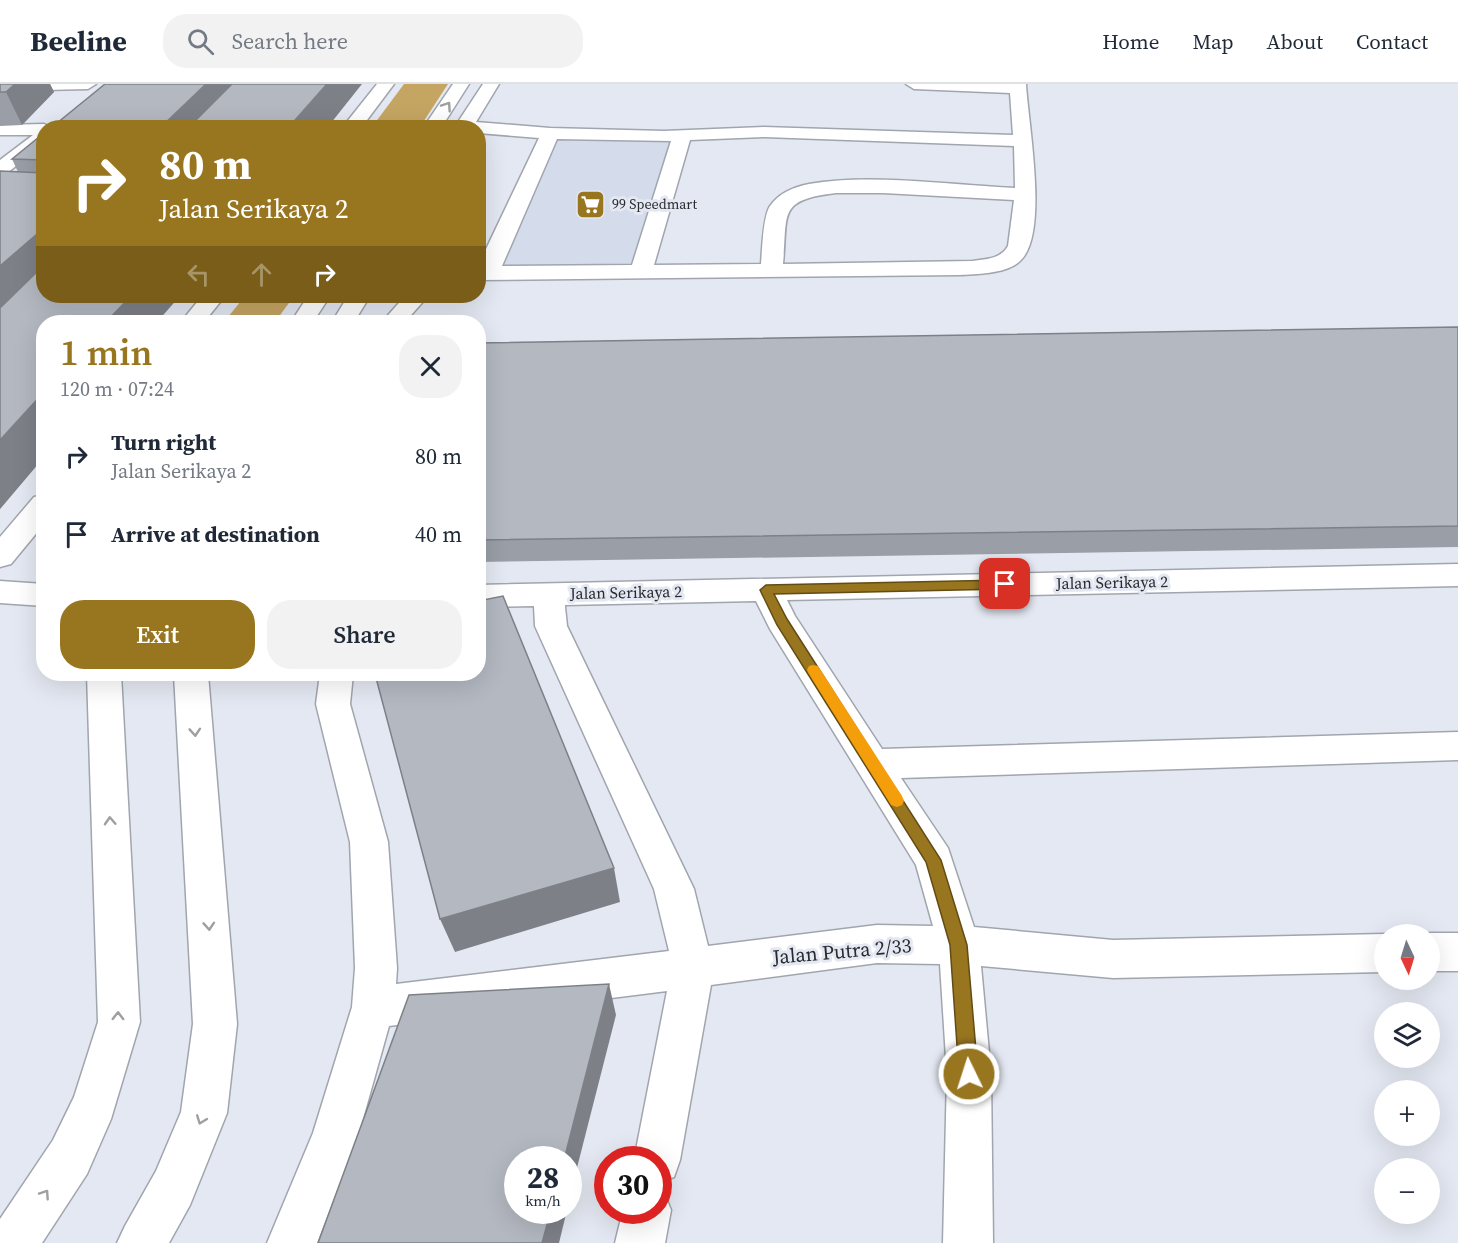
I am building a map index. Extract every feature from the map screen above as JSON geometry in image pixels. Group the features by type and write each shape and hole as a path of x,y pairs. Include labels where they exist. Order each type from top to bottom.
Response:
{"street":[{"path":"0,86 89,91 109,84"},
{"path":"357,120 386,84"},
{"path":"437,120 461,84"},
{"path":"468,120 491,84"},
{"path":"486,272 927,270 996,263 1013,256 1020,246 1025,195 1018,86 914,84"},
{"path":"0,130 36,129"},
{"path":"486,129 550,133 682,136 764,132 1023,141"},
{"path":"486,268 550,133"},
{"path":"641,272 682,136"},
{"path":"1,168 36,141"},
{"path":"771,270 778,209 790,197 809,190 836,187 883,188 1025,195"},
{"path":"198,315 208,303"},
{"path":"399,315 411,303"},
{"path":"0,557 36,514"},
{"name":"Jalan Serikaya 2","path":"486,596 1458,575"},
{"path":"766,590 781,621 933,860 958,945 969,1074 968,1243"},
{"path":"0,592 36,594"},
{"path":"553,594 549,607 551,626 674,889 693,967 660,1146"},
{"path":"13,1243 70,1157 95,1103 120,1022 104,681"},
{"path":"142,1243 173,1188 204,1113 215,1024 191,681"},
{"path":"292,1243 336,1133 373,1007 376,968 369,842 333,704 335,681"},
{"path":"873,764 1458,746"},
{"name":"Jalan Putra 2/33","path":"373,1007 437,1001 877,944 958,945 1113,959 1374,953"},
{"path":"1440,952 1458,952"},
{"path":"640,1243 644,1224"}],"shaded area":[{"path":"404,84 448,84 425,120 377,120"},
{"path":"543,129 689,133 650,278 486,278"},
{"path":"239,303 289,303 280,315 230,315"}],"building":[{"path":"0,84 15,84 6,92 0,92"},
{"path":"105,84 206,84 168,120 61,120"},
{"path":"232,84 327,84 295,120 196,120"},
{"path":"36,140 36,160 12,159"},
{"path":"0,171 36,173 36,235 0,266"},
{"path":"36,273 36,303 124,303 113,315 36,315 36,401 0,440 0,308"},
{"path":"1458,327 1458,526 486,540 486,343"},
{"path":"503,596 614,868 440,919 377,681 486,681 486,599"},
{"path":"609,984 568,1146 504,1146 504,1224 547,1224 542,1243 318,1243 409,995"}],"slow traffic":[{"path":"813,670 897,801"}],"place":[{"name":"99 Speedmart","path":"591,204"}],"route":[{"path":"969,1074 958,945 933,860 781,621 766,590 1005,584"}]}
